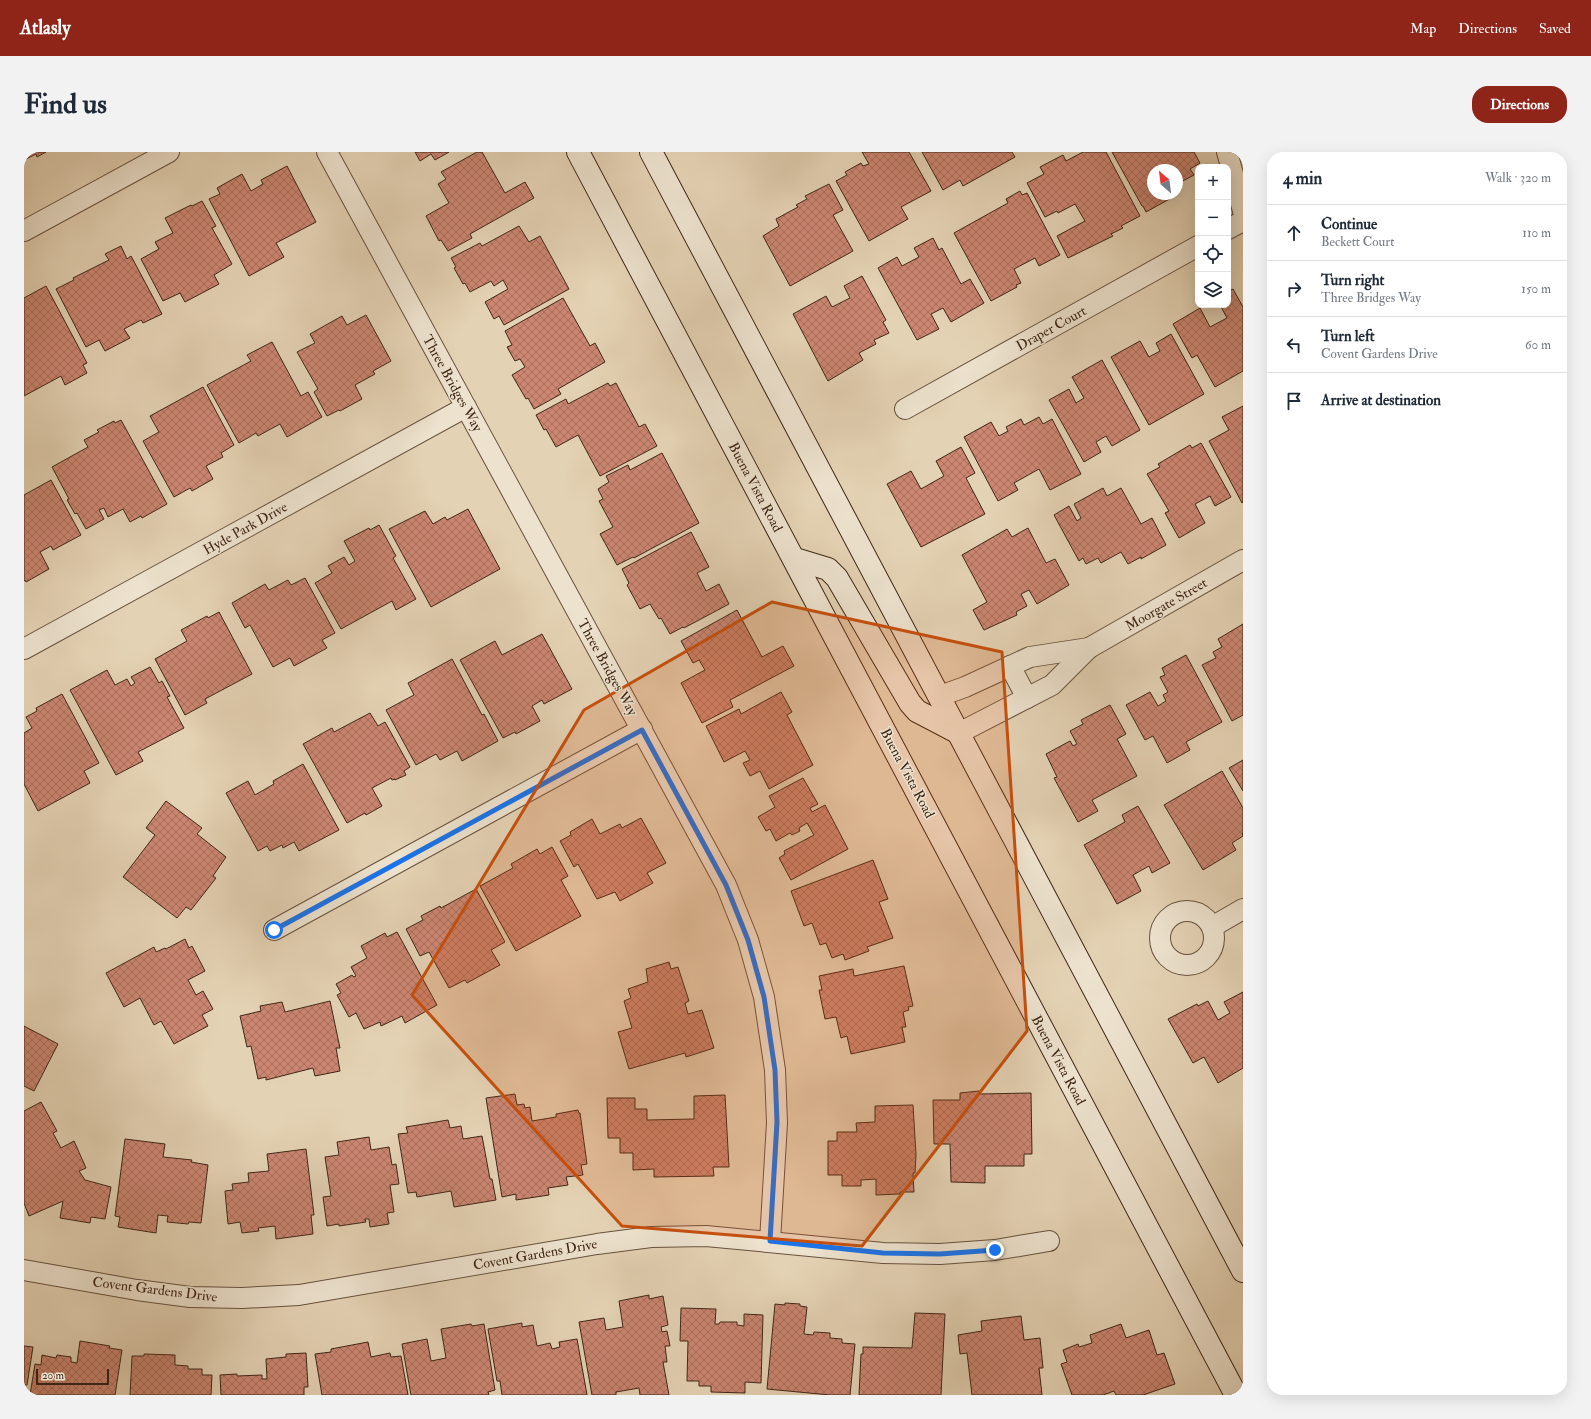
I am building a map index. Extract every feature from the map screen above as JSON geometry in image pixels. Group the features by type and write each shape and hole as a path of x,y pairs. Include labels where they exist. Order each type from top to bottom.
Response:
{"main road":[{"name":"Buena Vista Road","path":"578,152 1236,1395"},
{"path":"651,152 1243,1271"},
{"path":"794,559 828,569 837,578 910,703 917,711 959,732"}],"street":[{"path":"24,231 169,152"},
{"name":"Three Bridges Way","path":"327,152 726,885 748,940 764,997 775,1070 777,1122 770,1241"},
{"path":"1227,152 1243,211"},
{"path":"1231,227 1243,221"},
{"name":"Draper Court","path":"904,409 1195,248"},
{"name":"Hyde Park Drive","path":"24,649 466,407"},
{"name":"Moorgate Street","path":"959,732 1052,685 1089,648 1243,560"},
{"name":"Moorgate Street","path":"940,696 964,687 1030,657 1089,648"},
{"path":"1010,666 1027,698"},
{"path":"274,930 642,730"},
{"path":"1212,927 1243,910"},
{"name":"Covent Gardens Drive","path":"24,1270 137,1290 190,1297 242,1298 298,1295 597,1244 650,1237 706,1236 883,1253 940,1254 995,1250 1049,1241"}],"highlighted area":[{"path":"772,602 1002,652 1027,1031 862,1246 622,1226 412,995 584,710"}],"building":[{"path":"24,152 46,152 37,157 36,154 26,159"},
{"path":"415,152 449,152 435,160 431,154 420,161"},
{"path":"477,152 482,152 505,193 525,182 534,198 470,234 472,238 448,251 441,240 439,241 426,216 449,203 438,184 446,179 441,172"},
{"path":"862,152 909,152 931,191 901,207 908,219 869,241 836,181 847,175 845,172 861,163 863,166 869,164"},
{"path":"922,152 1012,152 1015,157 963,186 960,180 943,190"},
{"path":"1083,152 1106,152 1140,216 1121,226 1123,228 1111,234 1113,236 1068,258 1057,236 1085,221 1075,204 1058,213 1057,211 1045,217 1027,183 1044,174 1040,167 1063,155 1066,161"},
{"path":"1112,152 1194,152 1200,163 1195,164 1195,166 1190,169 1194,175 1183,181 1183,164 1147,164 1147,200 1168,200 1146,212"},
{"path":"287,166 316,222 276,243 284,257 249,276 209,199 220,194 217,188 242,174 251,191 263,184 261,180"},
{"path":"829,184 843,210 833,215 853,251 790,286 763,236 779,226 776,219 798,207 796,205 807,199 805,196"},
{"path":"1020,191 1022,195 1027,193 1060,255 1039,266 1035,258 1014,269 1021,283 1016,285 1017,287 991,301 954,233 1008,203 1006,199"},
{"path":"202,201 216,226 212,228 232,264 214,275 219,284 185,302 180,293 163,301 141,259 159,249 155,242 173,233 165,218"},
{"path":"519,226 529,242 540,236 569,289 504,325 499,316 494,319 485,302 508,289 503,280 494,286 491,281 470,292 465,283 463,284 454,268 456,267 451,258 480,243 482,246"},
{"path":"933,238 939,250 942,248 961,284 970,279 984,303 951,322 943,308 931,314 939,329 917,340 878,268 897,257 902,266 919,257 914,248"},
{"path":"121,246 127,259 131,256 162,314 143,323 141,320 124,329 130,338 105,351 99,340 86,347 56,289 74,280 73,278 109,260 105,254"},
{"path":"862,276 886,320 883,322 889,333 874,340 876,344 859,353 863,360 828,381 793,314 826,296 832,307 850,298 844,286"},
{"path":"46,286 87,363 83,365 87,373 65,385 61,376 24,396 24,298"},
{"path":"1233,289 1243,307 1243,371 1215,387 1197,355 1192,358 1173,324 1200,308 1210,327 1227,318 1222,308 1231,308 1231,290"},
{"path":"563,298 590,346 595,343 605,362 558,389 561,394 534,409 528,398 526,399 512,375 525,367 520,359 515,361 507,347 512,345 505,331"},
{"path":"366,315 391,361 373,371 375,374 355,385 362,399 327,416 314,392 318,389 297,352 315,343 310,334 342,316 347,325"},
{"path":"1171,334 1204,394 1149,425 1111,357 1140,341 1149,357 1160,351 1156,343"},
{"path":"272,342 301,396 308,392 322,417 287,437 280,424 258,436 256,433 239,443 207,385 251,361 247,355"},
{"path":"1102,360 1140,430 1112,446 1106,436 1096,442 1101,452 1084,462 1049,400 1069,389 1076,403 1084,398 1072,377"},
{"path":"608,383 610,386 616,383 639,427 645,424 657,446 600,476 578,435 556,447 536,415 566,399 568,404"},
{"path":"203,387 234,445 221,453 223,457 206,466 213,479 192,491 190,488 174,497 143,441 159,432 150,416"},
{"path":"1243,406 1242,503 1209,441 1229,430 1222,417"},
{"path":"1039,417 1043,424 1052,419 1081,474 1050,490 1039,469 1014,483 1018,490 998,501 964,437 991,422 999,436 1008,431 1006,427 1021,419 1024,425"},
{"path":"121,420 167,504 142,518 141,516 130,522 123,509 108,517 104,508 99,510 104,519 86,529 77,513 75,514 67,500 69,499 52,467 88,447 84,440 99,432 97,430 114,421 115,423"},
{"path":"1201,443 1231,497 1215,506 1210,496 1195,504 1205,523 1179,538 1165,513 1169,511 1147,474 1160,467 1158,464 1190,445 1192,448"},
{"path":"961,447 975,473 966,478 985,514 921,547 887,484 911,471 921,489 944,476 936,461"},
{"path":"662,453 699,523 634,558 633,557 617,565 600,534 613,527 599,501 603,499 598,489 609,482 606,476 628,465 630,470"},
{"path":"51,480 81,535 53,550 51,546 40,552 49,569 26,582 25,580 24,581 24,495"},
{"path":"1103,488 1107,496 1121,488 1141,524 1152,518 1166,545 1141,559 1141,557 1128,564 1121,552 1101,563 1098,558 1086,564 1083,558 1079,561 1054,515 1069,506 1077,521 1081,518 1074,504"},
{"path":"468,509 500,569 431,607 389,529 425,511 433,524 445,517 447,520"},
{"path":"379,525 396,556 393,558 416,599 396,610 392,601 341,629 315,583 332,573 328,566 344,557 349,565 355,561 344,541 369,528 370,530"},
{"path":"1028,528 1046,563 1055,559 1069,585 1037,604 1029,590 1021,594 1027,606 1016,612 1017,615 984,630 973,610 987,602 962,555 1007,529 1012,537"},
{"path":"691,532 709,567 697,573 706,591 719,584 729,604 670,634 661,618 659,619 650,604 640,609 627,585 629,583 622,569"},
{"path":"305,578 335,633 322,640 327,648 294,666 290,658 273,667 250,625 245,628 232,603 265,584 269,590 288,580 291,585"},
{"path":"737,610 762,657 783,646 794,666 730,700 733,707 702,723 681,683 705,670 699,660 693,663 681,641"},
{"path":"219,612 252,674 205,699 207,703 185,715 155,659 187,641 181,630 207,616 208,618"},
{"path":"1243,624 1243,715 1232,721 1202,665 1216,658 1213,652 1222,647 1218,639"},
{"path":"542,634 572,689 544,704 542,700 532,706 540,721 516,734 515,732 503,738 460,660 495,641 502,655"},
{"path":"1186,655 1222,722 1186,742 1190,750 1167,763 1153,736 1145,740 1126,705 1150,692 1158,706 1166,701 1163,695 1168,692 1160,677 1165,675 1162,668"},
{"path":"452,659 482,715 484,714 498,741 462,761 457,751 440,760 436,754 416,765 386,710 414,695 408,683"},
{"path":"150,667 159,683 162,681 170,696 167,697 184,728 138,752 143,761 116,775 70,690 107,670 115,685 127,679 131,686 135,683 131,677"},
{"path":"781,692 792,712 787,715 813,765 769,789 760,771 750,776 743,763 750,760 745,751 724,762 706,726 739,709 741,714"},
{"path":"62,694 99,763 84,771 90,783 38,811 24,784 24,733 32,728 26,717 37,711 36,708"},
{"path":"1110,705 1126,734 1117,739 1137,776 1092,800 1098,811 1078,822 1054,778 1057,777 1046,754 1070,741 1073,746 1077,744 1070,731 1083,724 1081,720"},
{"path":"370,713 378,726 385,722 410,767 404,771 406,775 395,780 392,780 391,778 372,788 382,806 347,823 303,744 332,728 334,732"},
{"path":"1243,760 1243,791 1229,768"},
{"path":"303,764 339,830 299,851 294,842 283,848 282,845 270,851 267,846 258,851 226,793 248,781 255,795 274,784 273,781"},
{"path":"1222,771 1243,808 1243,836 1232,843 1236,850 1203,870 1164,805"},
{"path":"803,778 818,804 810,808 812,812 825,805 848,849 791,880 779,858 785,854 784,851 814,835 807,823 799,828 800,831 792,835 790,833 776,841 770,829 766,831 758,817 775,807 769,796"},
{"path":"166,801 202,828 197,834 226,857 213,876 216,878 191,910 186,907 177,918 123,877 155,835 146,828"},
{"path":"1138,806 1170,863 1152,873 1149,866 1133,875 1141,891 1117,904 1084,845 1125,822 1122,815"},
{"path":"641,818 666,863 647,873 653,883 620,901 615,892 597,899 578,864 574,867 560,841 571,835 570,832 592,819 600,834 620,824 622,828"},
{"path":"552,847 568,876 561,880 581,916 516,951 480,886 513,868 511,864 537,849 540,854"},
{"path":"873,860 888,899 879,902 893,938 867,947 869,951 845,960 843,954 832,958 826,943 820,945 812,923 804,926 791,891"},
{"path":"476,889 505,942 491,950 500,965 467,983 465,980 449,988 429,952 420,956 406,929 423,920 421,916 440,906 441,908"},
{"path":"397,932 437,1005 405,1023 402,1016 381,1026 380,1022 364,1029 356,1013 349,1017 337,995 341,993 336,984 352,975 354,977 356,976 351,967 367,958 361,946 385,933 387,937"},
{"path":"185,939 189,948 192,946 205,971 188,980 196,995 203,991 213,1009 202,1015 208,1026 174,1044 161,1021 154,1025 140,998 124,1007 106,973 154,947 156,952 165,948 166,949"},
{"path":"669,962 671,969 678,967 689,1001 685,1003 688,1014 702,1010 714,1048 686,1057 685,1053 629,1069 618,1032 632,1028 624,1001 631,998 628,989 648,982 646,969"},
{"path":"904,966 913,1006 908,1007 909,1010 903,1012 906,1027 902,1027 905,1042 851,1054 847,1036 841,1038 836,1017 825,1019 819,990 822,990 819,976 853,969 854,976"},
{"path":"1243,992 1243,1068 1218,1083 1204,1057 1193,1063 1168,1019 1197,1004 1198,1006 1208,1001 1218,1020 1230,1013 1224,1002"},
{"path":"330,1001 340,1048 336,1048 340,1071 315,1076 313,1068 266,1080 266,1077 258,1079 251,1046 247,1047 240,1016 261,1011 260,1006 282,1002 285,1012"},
{"path":"24,1026 58,1044 34,1091 24,1086"},
{"path":"979,1091 979,1094 1031,1093 1032,1154 1024,1154 1024,1166 985,1166 985,1183 951,1182 950,1144 934,1144 933,1100 960,1100 960,1093"},
{"path":"515,1094 517,1105 524,1104 525,1108 530,1107 532,1121 556,1117 556,1114 578,1110 580,1113 587,1164 581,1165 583,1175 566,1177 568,1185 548,1188 549,1195 516,1200 516,1194 502,1197 486,1098"},
{"path":"725,1095 729,1167 713,1167 714,1176 654,1177 654,1169 633,1170 633,1153 620,1153 620,1138 608,1138 607,1098 635,1098 635,1109 647,1109 647,1120 694,1119 694,1096"},
{"path":"41,1102 57,1131 53,1133 61,1148 74,1141 86,1168 79,1171 85,1180 111,1187 105,1219 91,1217 90,1223 60,1218 63,1201 29,1216 24,1203 24,1111"},
{"path":"913,1105 916,1155 915,1173 913,1173 914,1192 876,1195 876,1179 861,1180 861,1186 842,1186 842,1175 828,1175 828,1141 837,1141 837,1132 857,1132 856,1123 875,1122 875,1106"},
{"path":"448,1120 450,1128 461,1126 463,1139 482,1136 490,1179 492,1179 496,1200 454,1207 451,1191 417,1197 416,1192 408,1193 398,1134 408,1133 406,1127"},
{"path":"369,1137 371,1150 389,1147 392,1165 396,1164 399,1184 390,1185 394,1212 387,1213 389,1224 370,1227 369,1219 365,1219 366,1222 339,1226 339,1224 327,1226 323,1197 331,1196 325,1157 339,1155 337,1142"},
{"path":"125,1139 165,1144 163,1157 192,1160 191,1162 208,1165 201,1223 189,1222 188,1224 167,1222 168,1216 158,1215 156,1233 118,1227 120,1217 115,1216"},
{"path":"306,1149 314,1215 311,1215 313,1234 276,1239 275,1226 258,1228 259,1231 242,1233 240,1222 228,1224 225,1191 233,1190 232,1184 249,1182 248,1173 269,1171 267,1154"},
{"path":"649,1295 649,1299 663,1296 668,1325 661,1327 662,1332 667,1331 670,1346 665,1346 667,1362 663,1362 669,1395 640,1395 639,1388 616,1392 616,1395 592,1395 579,1322 604,1318 606,1330 623,1327 619,1301"},
{"path":"785,1303 800,1304 800,1306 807,1307 804,1334 813,1335 814,1332 830,1333 830,1338 842,1339 842,1343 855,1344 850,1395 830,1395 767,1389 775,1304 785,1305"},
{"path":"681,1308 716,1309 715,1324 719,1324 720,1322 737,1322 737,1325 744,1326 744,1314 763,1315 761,1383 745,1382 745,1393 711,1392 711,1386 699,1386 699,1381 687,1381 688,1341 680,1341"},
{"path":"915,1313 945,1314 941,1395 859,1395 861,1354 863,1354 863,1347 912,1348"},
{"path":"1021,1316 1024,1340 1040,1338 1043,1368 1039,1368 1042,1395 972,1395 967,1353 960,1354 958,1335 982,1331 981,1321"},
{"path":"522,1323 522,1327 533,1325 537,1346 550,1343 552,1349 560,1347 559,1342 577,1339 587,1395 502,1395 500,1381 497,1381 488,1329"},
{"path":"471,1324 472,1326 484,1324 495,1390 488,1392 489,1395 411,1395 402,1344 427,1339 431,1361 446,1358 441,1329"},
{"path":"1121,1324 1126,1338 1149,1330 1157,1355 1164,1353 1175,1384 1143,1395 1116,1395 1114,1391 1103,1395 1072,1395 1061,1364 1067,1362 1063,1350 1078,1344 1079,1347 1092,1343 1090,1335"},
{"path":"80,1341 110,1346 109,1348 122,1350 115,1395 30,1395 35,1364 41,1365 42,1355 56,1358 57,1355 71,1357 71,1362 77,1363"},
{"path":"368,1342 371,1357 390,1353 391,1357 401,1356 408,1395 322,1395 315,1354 331,1352 331,1349"},
{"path":"24,1346 33,1347 27,1385 24,1385"},
{"path":"306,1353 308,1387 304,1387 304,1395 221,1395 220,1375 262,1375 262,1379 267,1379 266,1359 286,1357 286,1354"},
{"path":"144,1354 175,1355 175,1365 188,1366 188,1369 202,1369 202,1375 212,1375 211,1395 130,1395 132,1356 144,1356"}],"route":[{"path":"274,930 642,730 726,885 748,940 764,997 775,1070 777,1122 770,1241 883,1253 940,1254 995,1250"}]}
